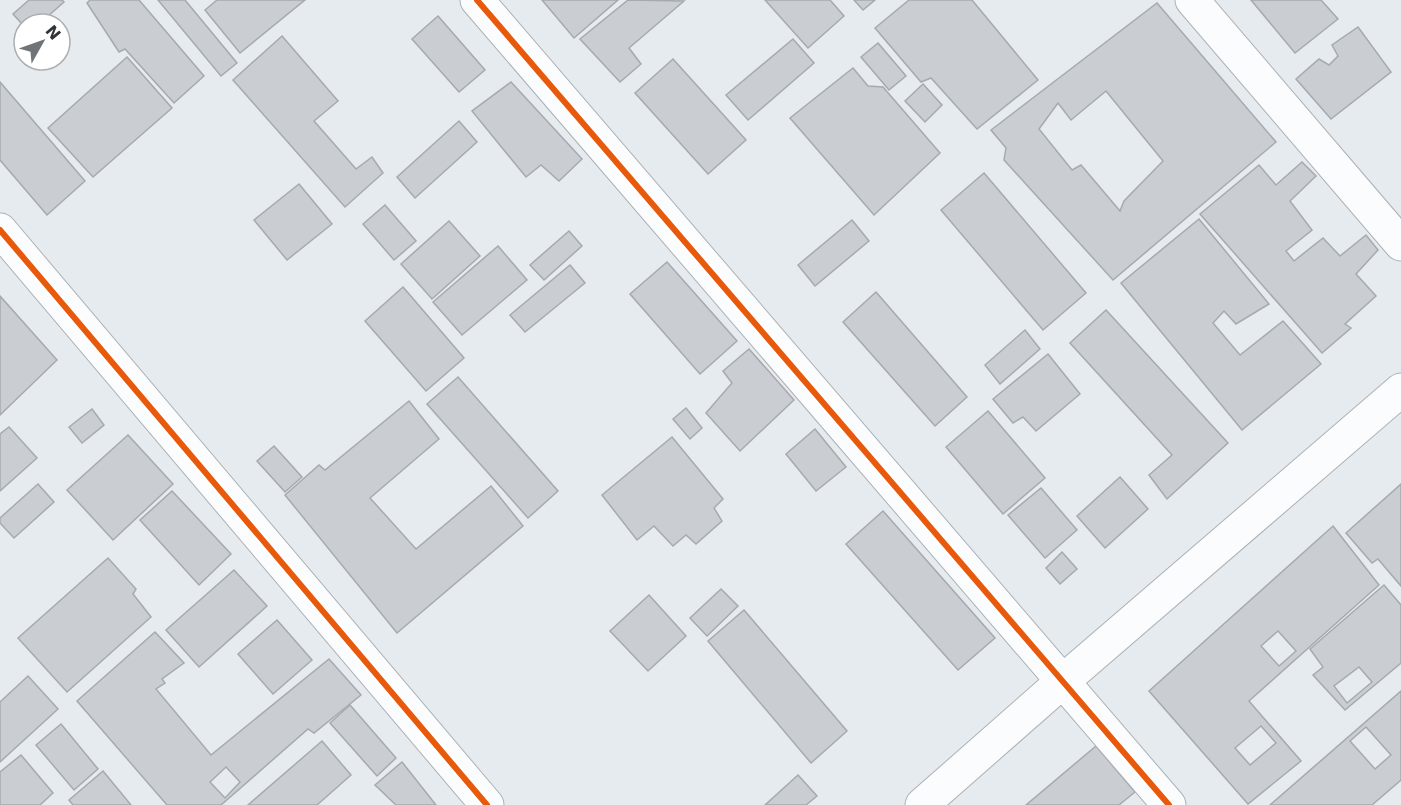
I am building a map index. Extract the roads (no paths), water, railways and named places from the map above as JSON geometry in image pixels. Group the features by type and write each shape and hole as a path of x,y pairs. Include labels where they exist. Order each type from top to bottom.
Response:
{"street":[{"path":"477,0 1169,805"},
{"path":"1192,0 1401,244"},
{"path":"0,230 487,805"},
{"path":"922,805 1401,390"}]}
